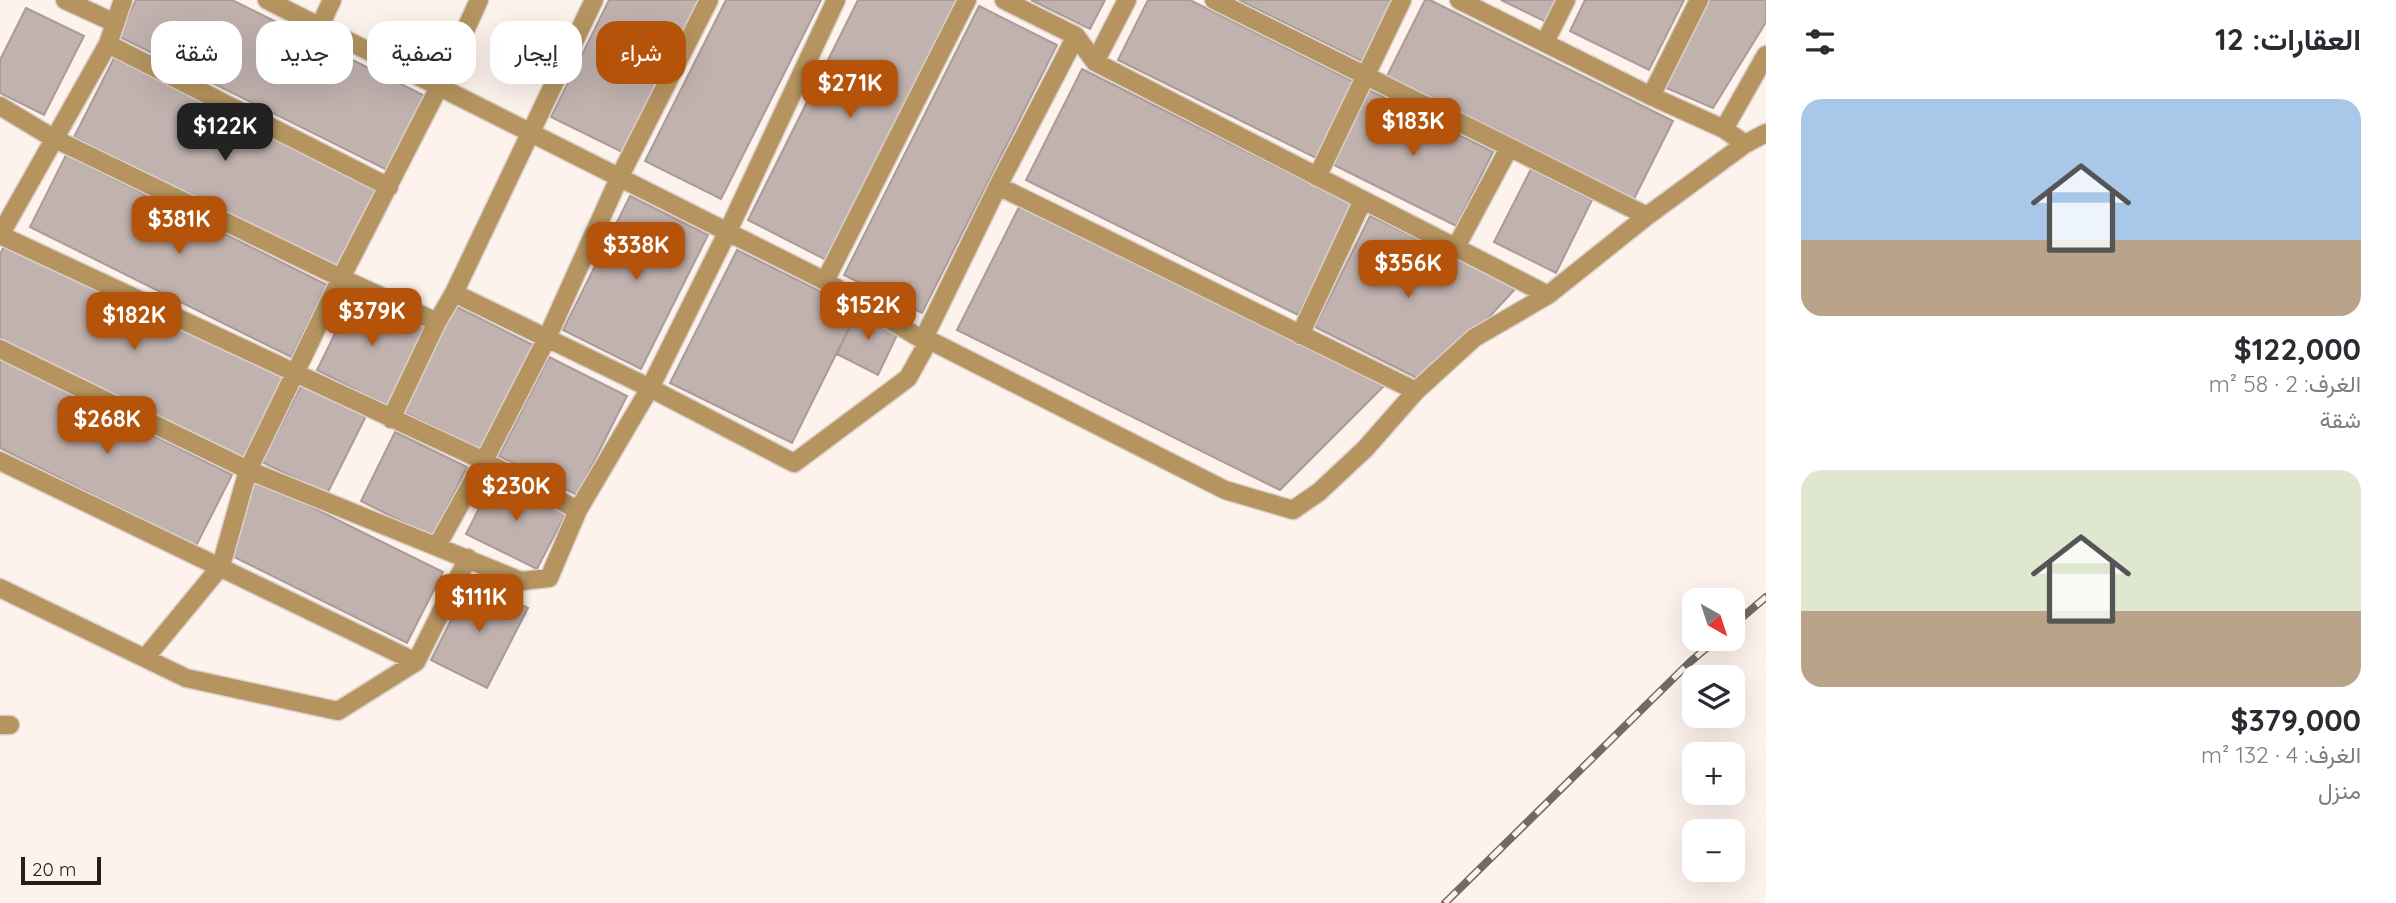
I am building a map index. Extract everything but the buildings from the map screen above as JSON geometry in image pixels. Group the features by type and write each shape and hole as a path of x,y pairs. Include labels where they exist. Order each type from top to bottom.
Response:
{"street":[{"path":"65,0 115,23"},
{"path":"123,0 108,44 0,234 484,461 578,510"},
{"path":"267,0 310,21"},
{"path":"322,21 332,0"},
{"path":"146,657 221,566 248,470 341,278 440,85 479,0"},
{"path":"391,419 594,0"},
{"path":"437,546 547,338 620,176 709,0"},
{"path":"0,349 248,470 521,581 549,578 578,510 650,388 728,231 836,0"},
{"path":"825,281 967,0"},
{"path":"1004,0 1076,36 1096,62 1548,295"},
{"path":"1096,62 1127,0"},
{"path":"1214,0 1647,216"},
{"path":"1317,177 1402,0"},
{"path":"1459,0 1651,96 1724,129 1745,144"},
{"path":"1545,42 1566,0"},
{"path":"1651,96 1699,0"},
{"path":"454,293 650,388 794,463 908,379 998,186 1076,36"},
{"path":"353,42 728,231 825,281 926,340 1225,490 1293,510 1319,492 1365,449 1416,391 1474,338 1548,295 1647,216 1745,144 1766,133"},
{"path":"108,44 389,187"},
{"path":"1724,129 1766,55"},
{"path":"0,106 53,138 341,278 438,322"},
{"path":"1456,247 1509,148"},
{"path":"998,186 1416,391"},
{"path":"1300,335 1363,200"},
{"path":"0,461 416,662"},
{"path":"0,588 186,678 338,712 416,662 468,558"}],"railway":[{"path":"1745,615 1766,597"},
{"path":"1445,903 1703,651"}]}
